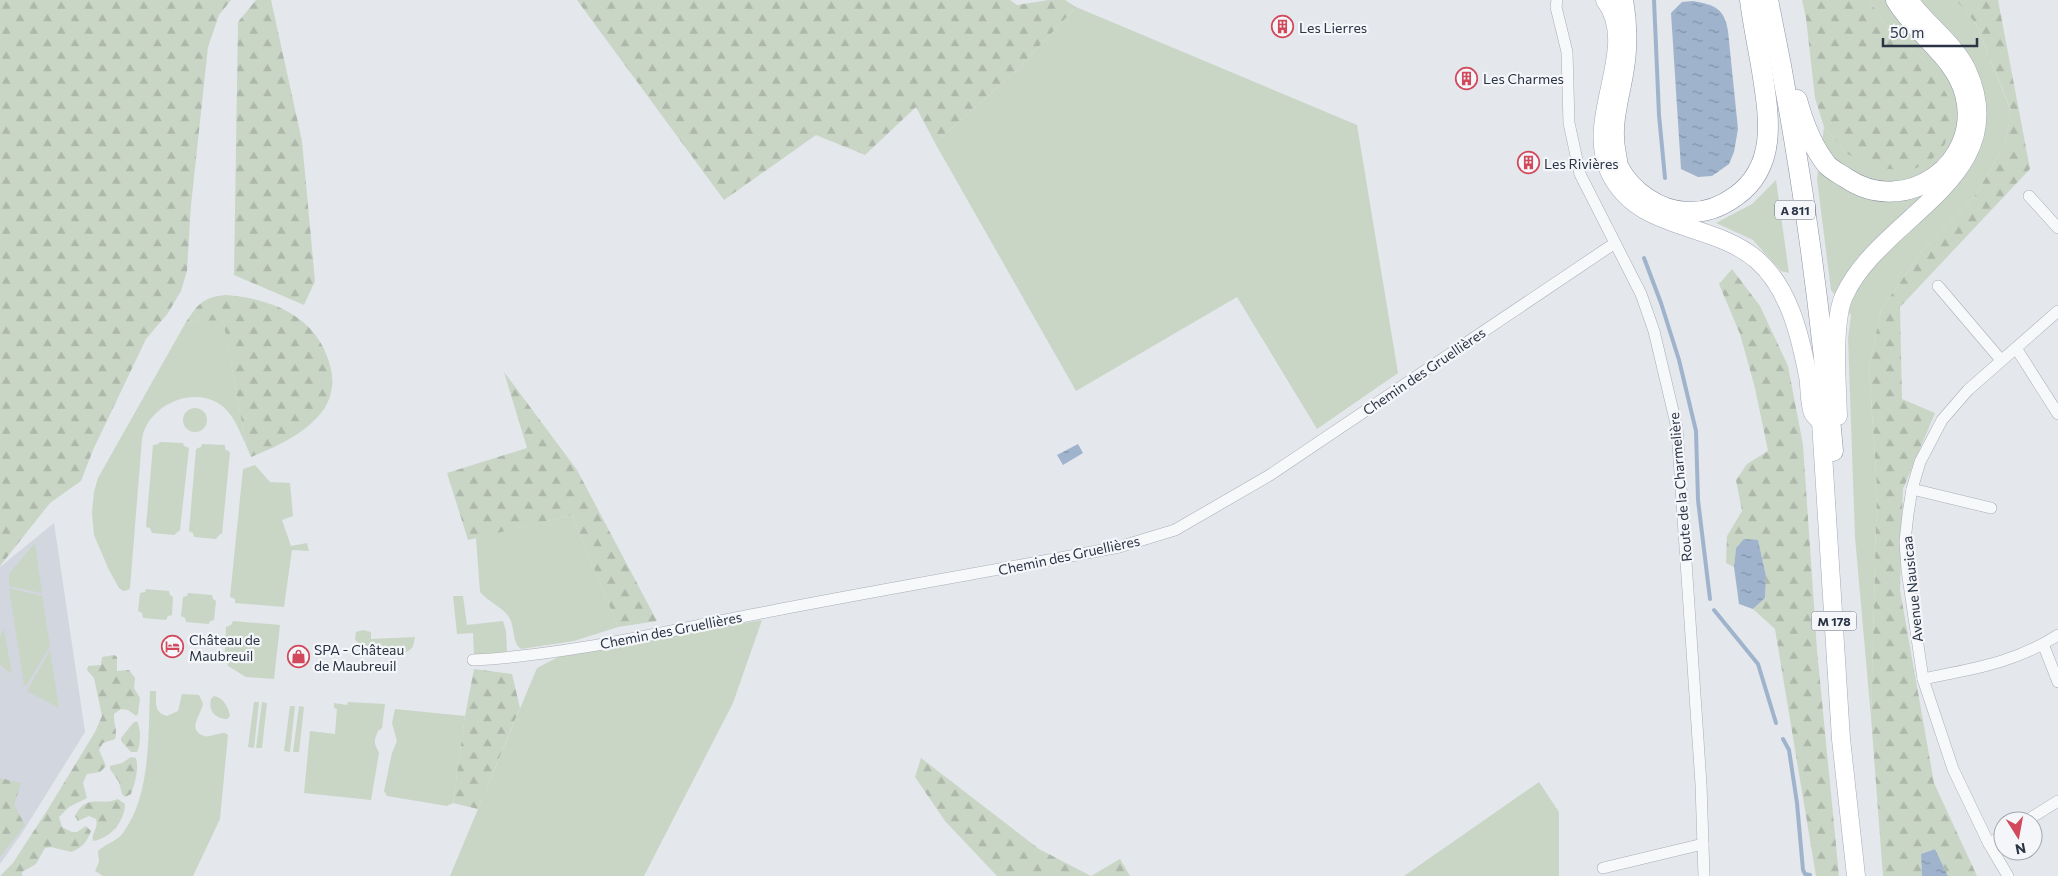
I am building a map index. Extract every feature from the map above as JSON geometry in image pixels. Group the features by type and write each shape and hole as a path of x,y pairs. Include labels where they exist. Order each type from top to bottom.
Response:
{"highway":[{"path":"1623,0 1626,50 1614,120 1613,142 1619,168 1632,185 1648,200 1667,208 1685,212 1706,211 1726,203 1745,190 1757,175 1767,149 1769,120 1750,0"},
{"name":"A 811","path":"1756,0 1774,84 1794,203 1810,319 1821,422"},
{"name":"A 811","path":"1768,0 1780,60 1811,254 1833,451"},
{"path":"1780,60 1789,75 1801,116 1813,142 1828,166 1858,186 1882,192 1907,190 1922,185 1945,170 1960,148 1968,120 1965,94 1955,69 1916,27 1896,0"}],"main road":[{"path":"1605,0 1614,18 1616,42 1615,61 1602,120 1603,147 1610,173 1625,195 1649,213 1666,221 1722,239 1742,249 1757,260 1768,272 1778,286 1794,318 1804,357 1813,412 1821,422"},
{"path":"1833,451 1839,443 1838,327 1843,298 1855,277 1874,252 1947,185 1970,152 1976,132 1978,111 1974,90 1966,68 1909,0"},
{"name":"M 178","path":"1821,422 1836,670 1848,820 1856,876"},
{"name":"M 178","path":"1833,451 1848,694 1864,876"}],"street":[{"name":"Route de la Charmelière","path":"1557,0 1556,7 1567,52 1569,122 1580,174 1641,294 1654,331 1678,428 1701,784 1704,876"},
{"path":"2029,196 2058,228"},
{"name":"Chemin des Gruellières","path":"473,660 518,658 640,637 757,613 1119,547 1175,530 1270,475 1615,243"},
{"path":"1938,286 2001,360"},
{"name":"Avenue Nausicaa","path":"2008,876 1989,844 1953,769 1923,680 1911,603 1905,541 1912,489 1920,462 1942,420 1968,390 2058,311"},
{"path":"2016,348 2058,414"},
{"path":"1912,489 1991,508"},
{"path":"1923,680 2008,661 2058,635"},
{"path":"2043,644 2058,682"},
{"path":"2042,811 2058,801"},
{"path":"1989,844 1993,841"},
{"path":"1603,868 1703,844"}],"shaded area":[{"path":"54,523 85,732 22,833 0,864 0,567"}],"green space":[{"path":"0,0 231,0 219,15 208,47 191,205 187,271 181,291 168,313 146,339 93,450 81,481 50,503 0,566"},
{"path":"256,0 271,0 302,141 315,281 304,305 234,275 238,22"},
{"path":"577,0 1010,0 1017,5 1049,0 1065,0 1076,7 1016,71 935,143 916,107 865,155 816,135 724,200"},
{"path":"1802,0 1869,0 1884,23 1928,64 1950,100 1949,126 1945,144 1932,159 1911,171 1869,167 1846,153 1824,127 1815,98 1806,18"},
{"path":"1869,0 1956,0 1976,24 2011,111 2005,145 1973,199 1921,252 1881,310 1869,367 1877,488 1871,717 1855,537 1848,338 1851,315 1831,290 1817,179 1824,127 1846,153 1928,64 1884,23"},
{"path":"1956,0 1998,0 2030,169 1900,307 1902,399 1935,413 1903,489 1900,590 1934,783 1977,876 1948,876 1935,849 1921,854 1922,876 1883,876 1871,717 1877,488 1869,367 1881,310 1921,252 1973,199 2005,145 2011,110 1976,24"},
{"path":"1076,7 1357,125 1398,373 1317,429 1237,297 1076,391 935,143 1016,71"},
{"path":"1776,180 1789,273 1781,271 1753,240 1716,223 1752,204"},
{"path":"1732,269 1760,306 1788,366 1803,445 1817,650 1839,876 1816,876 1775,629 1753,609 1765,598 1766,576 1758,540 1736,548 1734,567 1726,563 1727,536 1742,511 1736,480 1747,464 1768,451 1755,388 1740,334 1719,284"},
{"path":"226,295 261,301 277,306 292,314 316,336 325,351 332,374 332,389 329,400 317,418 291,438 251,457 246,445 223,320 186,322 202,302"},
{"path":"223,319 246,445 228,411 218,403 207,398 183,398 161,409 152,417 142,439 130,588 123,591 119,588 109,570 94,535 92,513 94,492 98,478 186,322"},
{"path":"504,372 577,470 657,621 618,627 572,515 468,540 447,473 527,448"},
{"path":"195,408 203,412 207,420 203,428 195,432 187,428 183,420 187,412"},
{"path":"160,442 183,443 184,446 189,448 180,530 174,535 152,533 150,528 146,527 153,445"},
{"path":"202,444 225,445 225,449 230,452 222,534 216,539 194,537 193,533 189,531 196,449 201,447"},
{"path":"255,465 270,482 290,483 293,516 282,520 291,546 307,543 309,551 292,550 284,607 235,603 235,599 230,597 243,469"},
{"path":"572,515 618,627 574,641 521,649 516,643 512,623 508,615 480,592 476,538"},
{"path":"35,543 42,593 9,586 9,574"},
{"path":"9,588 42,596 50,646 26,686 24,685"},
{"path":"146,589 169,591 173,597 172,615 168,616 166,620 143,618 142,613 138,611 140,593 145,592"},
{"path":"188,593 212,595 216,601 214,620 210,621 209,624 186,622 185,618 181,616 183,597 187,596"},
{"path":"453,596 463,596 467,625 503,621 506,631 507,651 503,653 474,655 473,633 457,634"},
{"path":"762,620 733,703 644,876 450,876 537,668 564,654"},
{"path":"233,621 280,625 274,679 246,677 228,666 225,652 226,627 231,625"},
{"path":"4,629 12,674 0,665 0,637"},
{"path":"363,630 371,632 371,639 415,637 414,644 407,652 391,655 382,654 365,648 355,639 356,632"},
{"path":"50,650 59,708 27,691"},
{"path":"114,655 117,657 117,671 129,670 135,678 134,688 140,698 138,714 136,716 128,710 121,709 114,714 115,739 103,743 99,750 106,766 100,772 87,774 83,783 87,798 69,807 59,817 62,827 72,832 77,832 86,826 91,831 88,838 78,849 71,852 51,847 45,848 36,864 22,872 22,876 0,876 13,863 95,732 102,716 94,678 87,670 88,666 101,665 102,657"},
{"path":"474,669 512,674 520,708 478,809 453,803 465,716"},
{"path":"150,691 156,691 158,710 167,716 178,711 182,694 199,695 203,703 195,725 198,732 207,736 223,733 228,735 220,819 193,876 103,876 95,871 99,862 98,851 123,833 139,801 148,746"},
{"path":"214,696 223,701 227,706 230,716 227,719 216,716 213,713 210,703"},
{"path":"254,702 259,702 254,748 248,747"},
{"path":"262,702 267,703 262,748 256,748"},
{"path":"348,702 385,704 382,728 378,731 375,739 379,753 371,800 304,793 310,731 335,734 337,709 334,708 334,703 347,705"},
{"path":"290,706 295,706 290,752 284,751"},
{"path":"299,706 304,707 299,752 293,752"},
{"path":"395,709 465,716 453,803 447,806 387,796 384,791 392,753 397,741 392,723"},
{"path":"137,721 140,741 137,752 131,752 121,741 121,738 133,723"},
{"path":"131,757 136,758 136,776 131,794 125,797 110,766 122,763"},
{"path":"921,758 1039,849 1091,876 997,876 945,821 915,777"},
{"path":"0,778 21,783 14,805 25,825 0,857"},
{"path":"1539,782 1559,812 1559,876 1404,876"},
{"path":"118,799 125,804 119,823 111,833 99,840 93,841 97,825 96,819 89,816 78,821 75,816 84,804 89,802 105,802"},
{"path":"1120,859 1130,876 1091,876"}],"water":[{"path":"1693,1 1713,6 1724,17 1728,31 1738,129 1734,152 1729,164 1712,176 1698,177 1681,169 1671,13 1682,2"},
{"path":"1078,444 1083,453 1063,465 1057,455"},
{"path":"1744,539 1758,540 1766,576 1765,598 1753,609 1739,604 1734,567 1736,548"},
{"path":"1935,849 1948,876 1922,876 1921,854"}],"waterway":[{"path":"1654,0 1659,115 1665,178"},
{"path":"1644,258 1679,360 1696,431 1698,500 1710,599"},
{"path":"1714,610 1758,664 1776,723"},
{"path":"1783,739 1789,750 1797,803 1803,870 1805,874 1810,875"}],"place":[{"name":"Les Lierres","path":"1283,27"},
{"name":"Les Charmes","path":"1467,78"},
{"name":"Les Rivières","path":"1528,163"},
{"name":"Château de Maubreuil","path":"173,647"},
{"name":"SPA - Château de Maubreuil","path":"298,657"}]}
